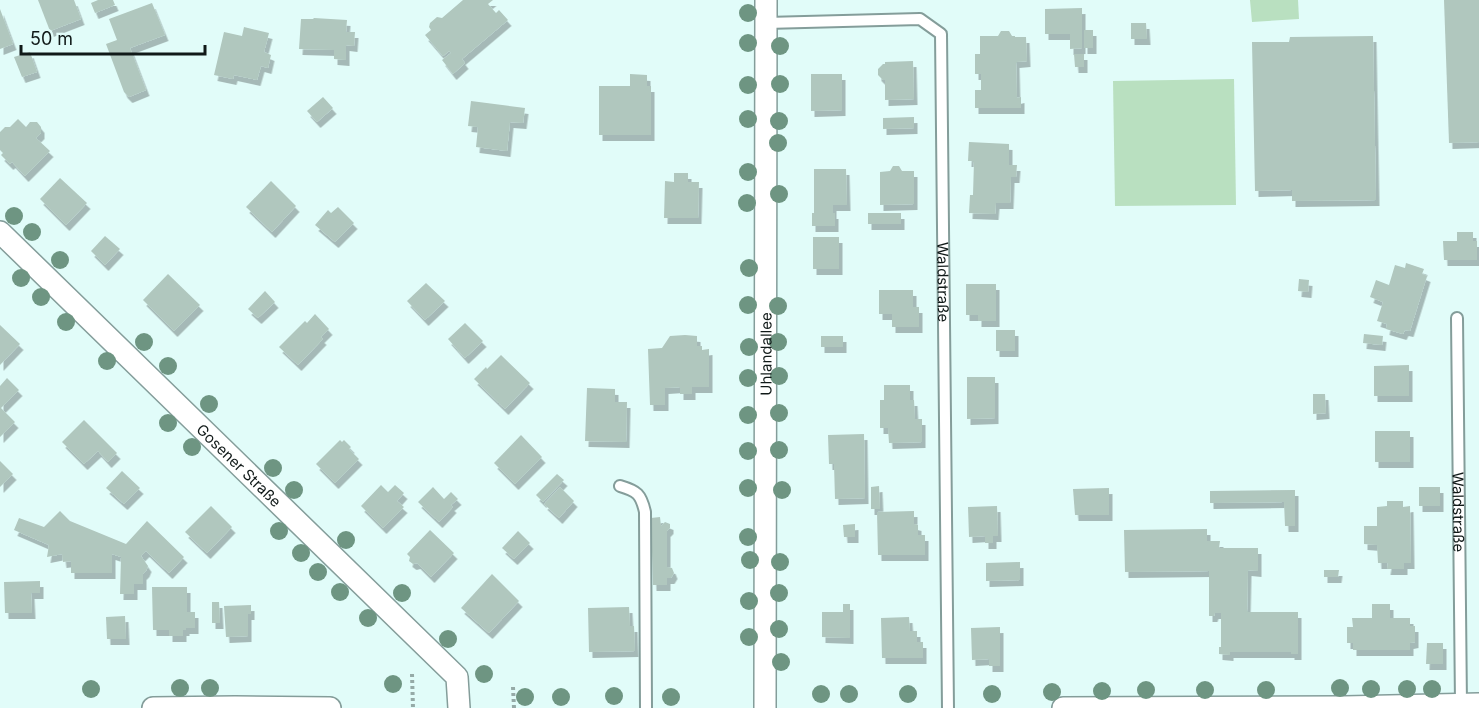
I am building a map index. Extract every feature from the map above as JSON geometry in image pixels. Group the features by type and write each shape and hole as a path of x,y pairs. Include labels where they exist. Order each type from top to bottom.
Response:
{"street":[{"name":"Uhlandallee","path":"765,708 766,0"},
{"name":"Gosener Straße","path":"0,232 457,677 459,708"},
{"name":"Waldstraße","path":"1063,708 1470,704"},
{"path":"153,708 330,708"}],"lane":[{"name":"Waldstraße","path":"766,23 920,20 941,34 948,708"},
{"name":"Waldstraße","path":"1457,318 1470,704"},
{"path":"620,486 634,491 642,500 645,512 646,708"}],"path":[{"path":"412,675 413,708"},
{"path":"513,687 514,708"}],"green space":[{"path":"1250,0 1298,0 1299,19 1252,22"},
{"path":"1234,79 1236,205 1115,206 1113,81"}],"building":[{"path":"38,0 74,0 81,19 50,31"},
{"path":"98,0 113,0 115,5 95,13 91,3"},
{"path":"463,0 493,0 488,4 496,13 499,10 508,20 462,59 465,63 453,74 442,60 451,53 449,51 443,56 425,35 431,30 430,23 437,17 442,18"},
{"path":"1444,0 1479,0 1479,142 1449,143"},
{"path":"152,3 165,35 130,48 146,90 129,97 124,92 106,44 117,40 109,19"},
{"path":"1082,8 1082,48 1070,49 1070,34 1045,34 1045,9"},
{"path":"0,9 13,44 0,49"},
{"path":"301,19 347,20 346,32 355,32 354,46 346,45 346,60 334,59 334,50 299,49"},
{"path":"1131,23 1146,23 1147,39 1131,39"},
{"path":"244,27 269,33 264,52 271,55 268,68 261,66 257,80 234,75 233,79 214,75 224,32 242,36"},
{"path":"1084,30 1093,30 1093,48 1084,48"},
{"path":"1001,31 1009,31 1015,37 1026,37 1027,61 1016,62 1017,98 1021,97 1021,108 975,108 975,90 981,90 981,74 975,74 975,54 980,54 980,36 998,36"},
{"path":"1373,36 1376,200 1292,201 1292,190 1255,191 1252,42 1289,42 1290,37"},
{"path":"30,52 37,72 22,77 14,57"},
{"path":"1074,54 1084,54 1084,67 1075,67"},
{"path":"913,61 914,99 885,100 885,80 878,75 878,69 885,62"},
{"path":"630,74 647,75 647,86 651,86 651,135 599,135 599,86 630,86"},
{"path":"811,74 842,74 842,110 811,111"},
{"path":"323,97 333,108 317,122 307,111"},
{"path":"471,101 525,108 523,123 510,122 507,151 476,147 478,127 468,126"},
{"path":"914,117 914,128 883,129 883,118"},
{"path":"18,119 26,127 30,122 37,122 41,127 41,133 36,138 50,151 25,176 12,162 10,164 1,155 3,153 0,150 0,132 5,127 10,127"},
{"path":"969,142 1009,144 1009,165 1017,165 1016,177 1011,177 1010,203 996,203 995,214 969,213 970,195 973,195 974,161 968,161"},
{"path":"893,166 899,166 902,171 914,171 914,204 880,205 880,172 890,171"},
{"path":"814,169 846,169 847,205 833,205 835,226 812,226"},
{"path":"674,173 688,173 688,182 699,182 698,218 664,218 665,181 674,182"},
{"path":"60,178 87,203 66,225 40,199"},
{"path":"271,181 296,206 272,232 246,207"},
{"path":"338,207 354,223 335,242 315,225 328,210 331,213"},
{"path":"868,213 901,213 901,224 868,224"},
{"path":"1457,232 1473,232 1473,241 1477,241 1477,260 1444,260 1443,241 1457,241"},
{"path":"105,236 120,249 105,265 91,251"},
{"path":"813,237 839,237 839,269 813,269"},
{"path":"1406,263 1424,269 1422,274 1427,276 1410,331 1405,330 1403,334 1386,329 1387,324 1377,321 1383,302 1370,297 1376,280 1389,285 1395,265 1405,268"},
{"path":"168,274 200,305 174,331 143,300"},
{"path":"1299,279 1309,280 1308,292 1298,291"},
{"path":"426,283 445,301 425,320 407,301"},
{"path":"966,284 996,284 996,321 978,321 978,315 966,315"},
{"path":"879,290 913,290 913,307 919,307 919,327 892,327 892,314 879,314"},
{"path":"265,291 275,302 258,318 248,309"},
{"path":"315,314 329,329 321,337 323,339 298,365 279,347"},
{"path":"465,323 483,341 465,358 448,339"},
{"path":"0,325 20,344 0,365"},
{"path":"996,330 1015,330 1015,351 996,351"},
{"path":"1364,334 1383,336 1382,345 1363,343"},
{"path":"670,336 697,336 697,346 702,346 702,350 709,349 709,387 692,387 692,394 680,394 680,387 665,388 665,405 650,405 648,349 662,348"},
{"path":"821,336 843,336 843,347 821,347"},
{"path":"501,355 530,383 505,409 474,379"},
{"path":"1409,365 1409,396 1374,396 1374,366"},
{"path":"967,377 995,377 995,418 967,419"},
{"path":"7,378 19,390 1,408 15,422 0,437 0,386"},
{"path":"884,385 910,385 910,400 914,400 915,419 922,419 922,442 889,443 888,428 880,428 880,400 884,400"},
{"path":"587,388 615,389 615,402 627,402 626,442 585,441"},
{"path":"1313,394 1325,394 1326,413 1313,414"},
{"path":"84,420 117,453 108,462 98,451 84,464 62,442"},
{"path":"1375,431 1410,431 1410,462 1375,462"},
{"path":"864,434 865,498 835,499 834,464 829,464 828,435"},
{"path":"521,435 542,457 515,484 494,463"},
{"path":"340,440 342,442 344,440 351,447 349,449 359,459 335,483 316,464"},
{"path":"0,461 13,474 0,487"},
{"path":"122,471 140,488 124,504 106,488"},
{"path":"557,474 564,480 543,502 536,495"},
{"path":"381,485 388,492 395,485 404,493 397,501 404,507 383,528 361,506"},
{"path":"879,486 880,509 871,509 871,487"},
{"path":"433,487 444,499 451,492 458,499 439,522 418,502"},
{"path":"560,487 574,501 559,518 544,504"},
{"path":"1419,487 1440,487 1440,506 1419,506"},
{"path":"1109,488 1109,515 1075,515 1073,489"},
{"path":"1295,490 1295,526 1285,526 1284,502 1210,503 1210,491"},
{"path":"1387,501 1403,501 1403,507 1410,506 1411,563 1404,563 1404,569 1387,569 1388,563 1378,563 1377,545 1364,544 1364,526 1377,526 1377,507 1387,506"},
{"path":"211,506 232,527 207,553 185,532"},
{"path":"997,506 998,536 993,536 993,543 985,543 985,536 969,537 968,507"},
{"path":"60,511 70,521 126,544 147,521 184,557 169,573 146,551 141,556 148,566 143,574 143,584 134,584 134,594 120,594 121,557 112,554 112,573 71,573 71,561 63,562 62,554 47,557 49,545 14,530 19,518 44,527"},
{"path":"914,511 914,524 918,525 918,535 925,535 925,555 878,555 877,512"},
{"path":"660,517 661,526 665,522 670,524 667,531 667,567 672,568 674,573 671,578 667,578 667,585 653,585 651,518"},
{"path":"855,524 855,537 844,537 843,525"},
{"path":"1207,529 1207,541 1220,541 1219,548 1258,548 1258,571 1248,570 1247,612 1298,612 1298,654 1230,652 1230,655 1219,654 1221,613 1209,616 1209,571 1125,572 1124,530"},
{"path":"430,530 454,553 431,577 417,563 413,564 409,561 410,557 407,554"},
{"path":"518,531 530,543 514,559 502,548"},
{"path":"1020,562 1020,580 986,581 986,563"},
{"path":"1324,570 1339,570 1338,577 1324,577"},
{"path":"492,574 519,601 489,633 461,608"},
{"path":"40,581 40,593 31,593 32,613 5,613 4,582"},
{"path":"152,587 187,587 187,612 195,612 195,628 183,630 183,636 169,636 169,630 153,630"},
{"path":"212,602 219,602 220,623 212,623"},
{"path":"843,604 850,604 850,638 822,637 822,612 843,612"},
{"path":"1372,604 1390,604 1390,618 1410,618 1410,626 1415,626 1415,642 1410,643 1410,650 1353,650 1353,643 1347,643 1347,627 1353,627 1352,618 1372,618"},
{"path":"251,605 251,614 248,614 248,636 226,637 224,606"},
{"path":"629,607 630,626 634,626 635,651 589,652 588,608"},
{"path":"125,616 126,639 107,639 106,617"},
{"path":"909,617 910,631 917,631 917,642 923,642 923,658 882,658 881,618"},
{"path":"1000,627 1000,666 989,666 989,659 972,660 971,628"},
{"path":"1427,643 1443,643 1443,664 1426,664"}]}
